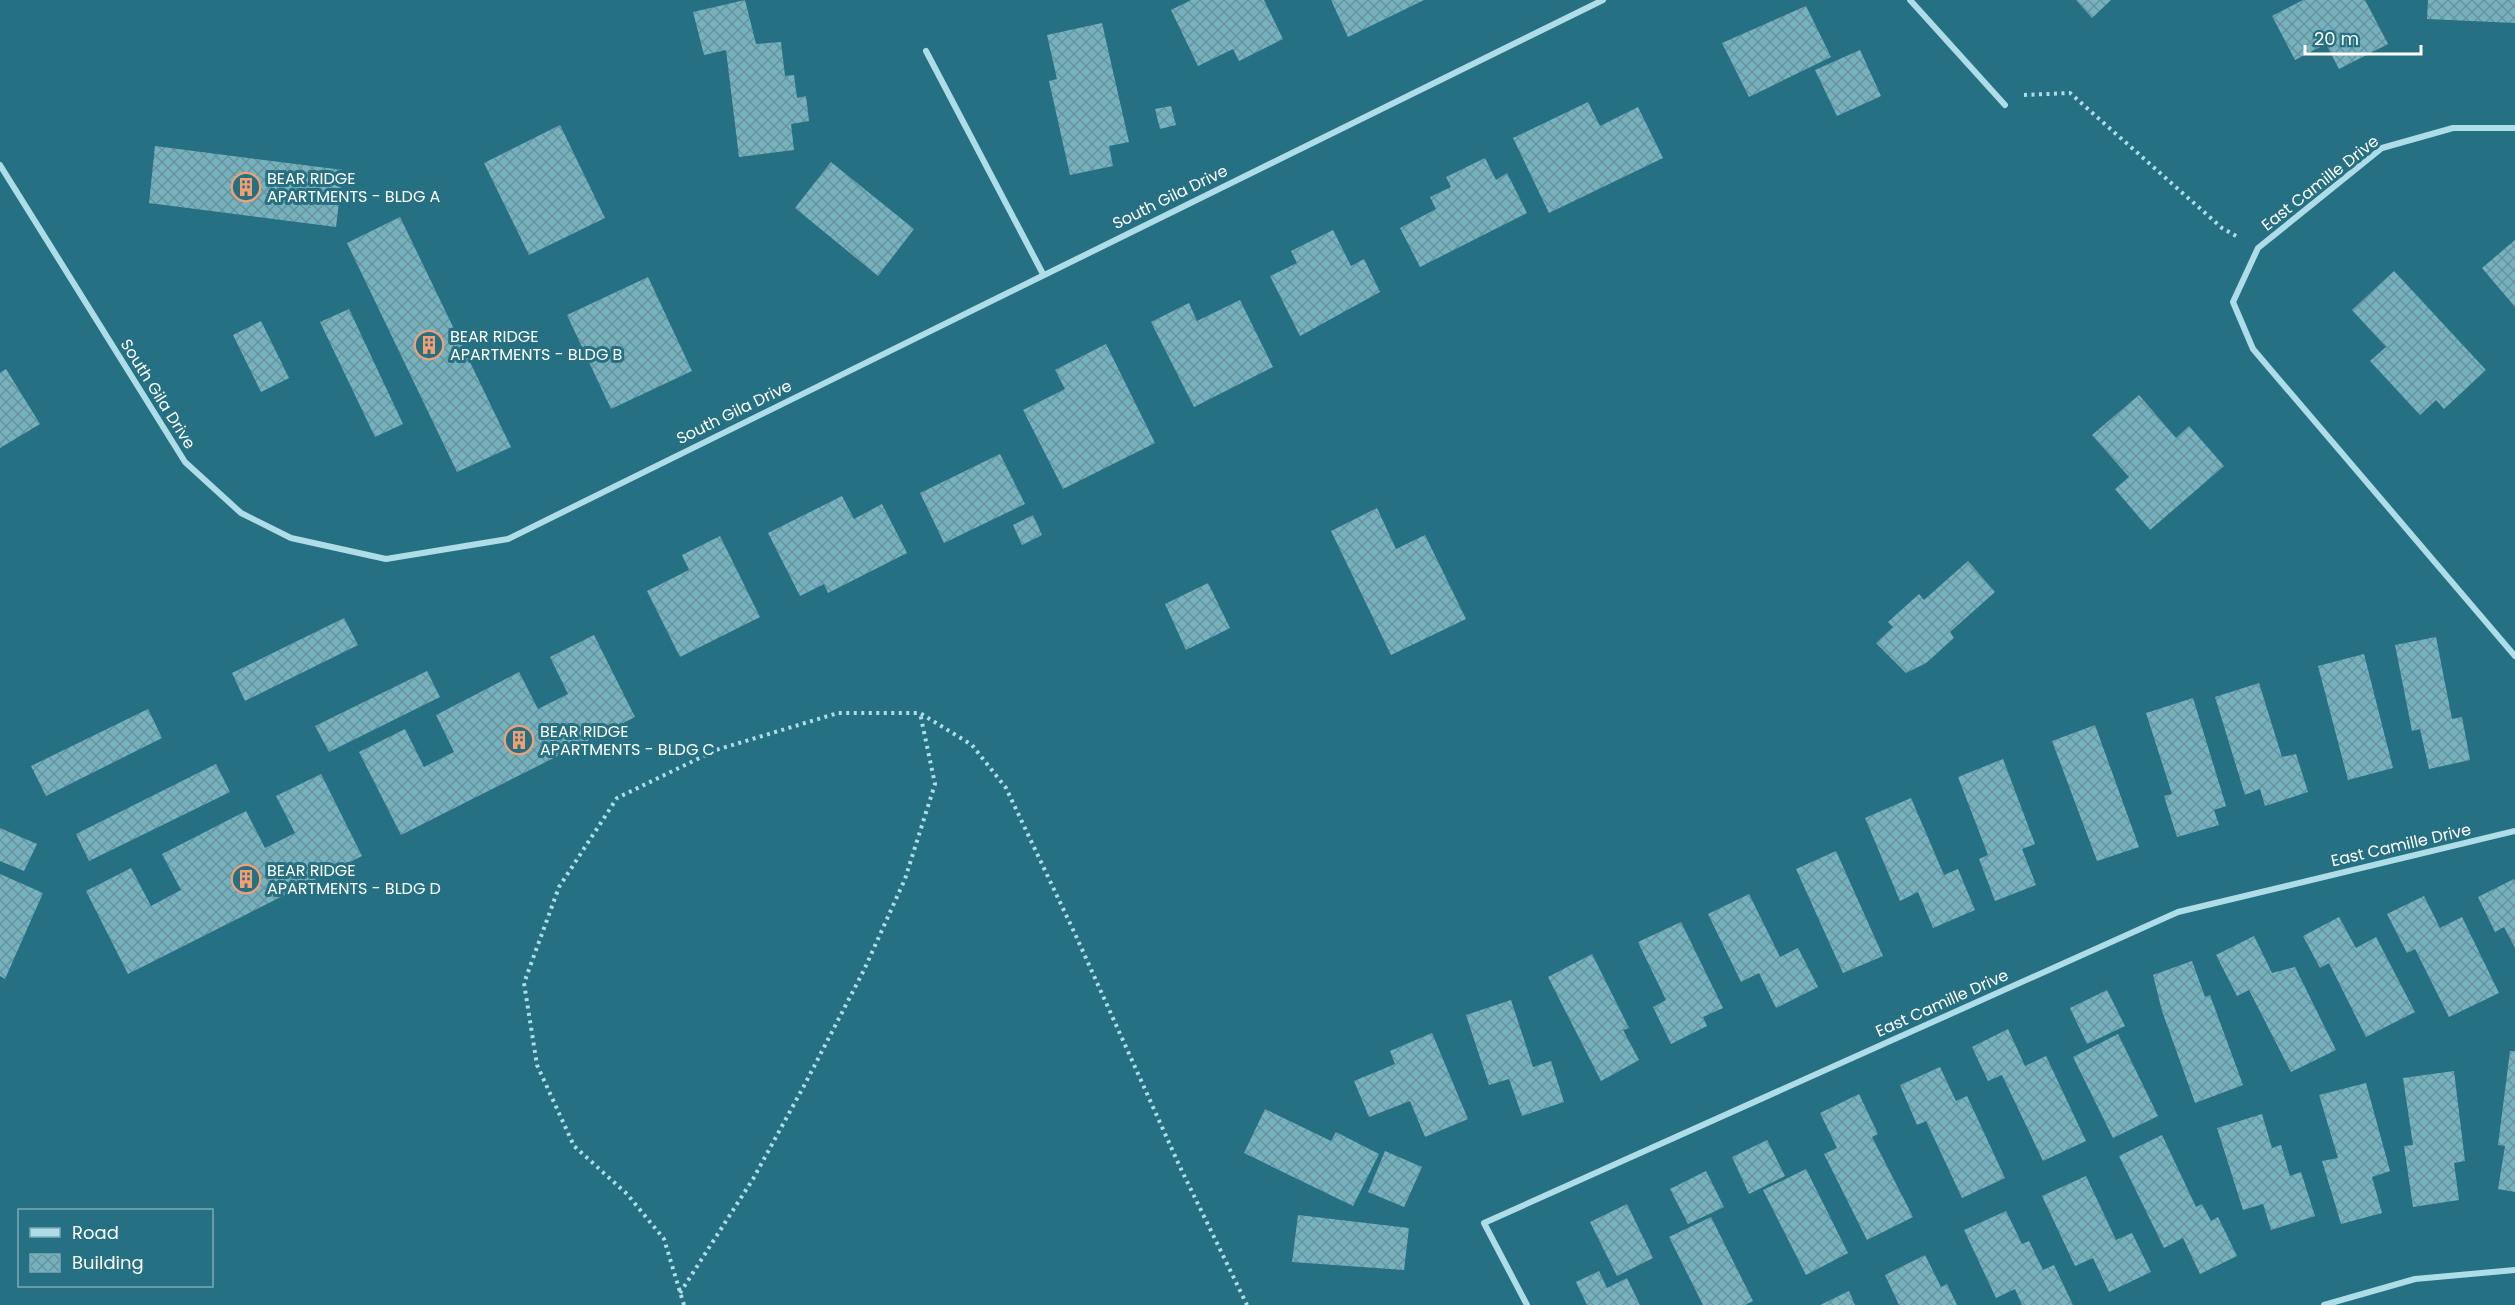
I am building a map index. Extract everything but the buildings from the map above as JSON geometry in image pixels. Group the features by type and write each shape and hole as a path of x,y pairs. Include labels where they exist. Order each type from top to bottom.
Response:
{"street":[{"name":"South Gila Drive","path":"0,165 185,462 241,513 291,538 386,559 508,539 1603,0"},
{"path":"1910,0 2004,105"},
{"path":"926,51 1043,274"},
{"name":"East Camille Drive","path":"2515,128 2453,128 2382,148 2258,248 2234,302 2253,349 2515,656"},
{"name":"East Camille Drive","path":"1527,1305 1484,1223 2178,912 2515,831"},
{"path":"2324,1305 2415,1279 2515,1270"}],"path":[{"path":"1996,96 2070,93 2222,228 2258,248"},
{"path":"684,1305 664,1239 627,1194 573,1146 537,1065 524,983 559,887 617,798 706,754 838,713 920,713 972,745 1006,788 1081,946 1180,1167 1247,1305"},
{"path":"680,1293 753,1179 805,1084 864,970 905,879 935,784 920,713"}],"place":[{"name":"BEAR RIDGE APARTMENTS - BLDG A","path":"246,187"},
{"name":"BEAR RIDGE APARTMENTS - BLDG B","path":"429,345"},
{"name":"BEAR RIDGE APARTMENTS - BLDG C","path":"519,740"},
{"name":"BEAR RIDGE APARTMENTS - BLDG D","path":"246,879"}]}
